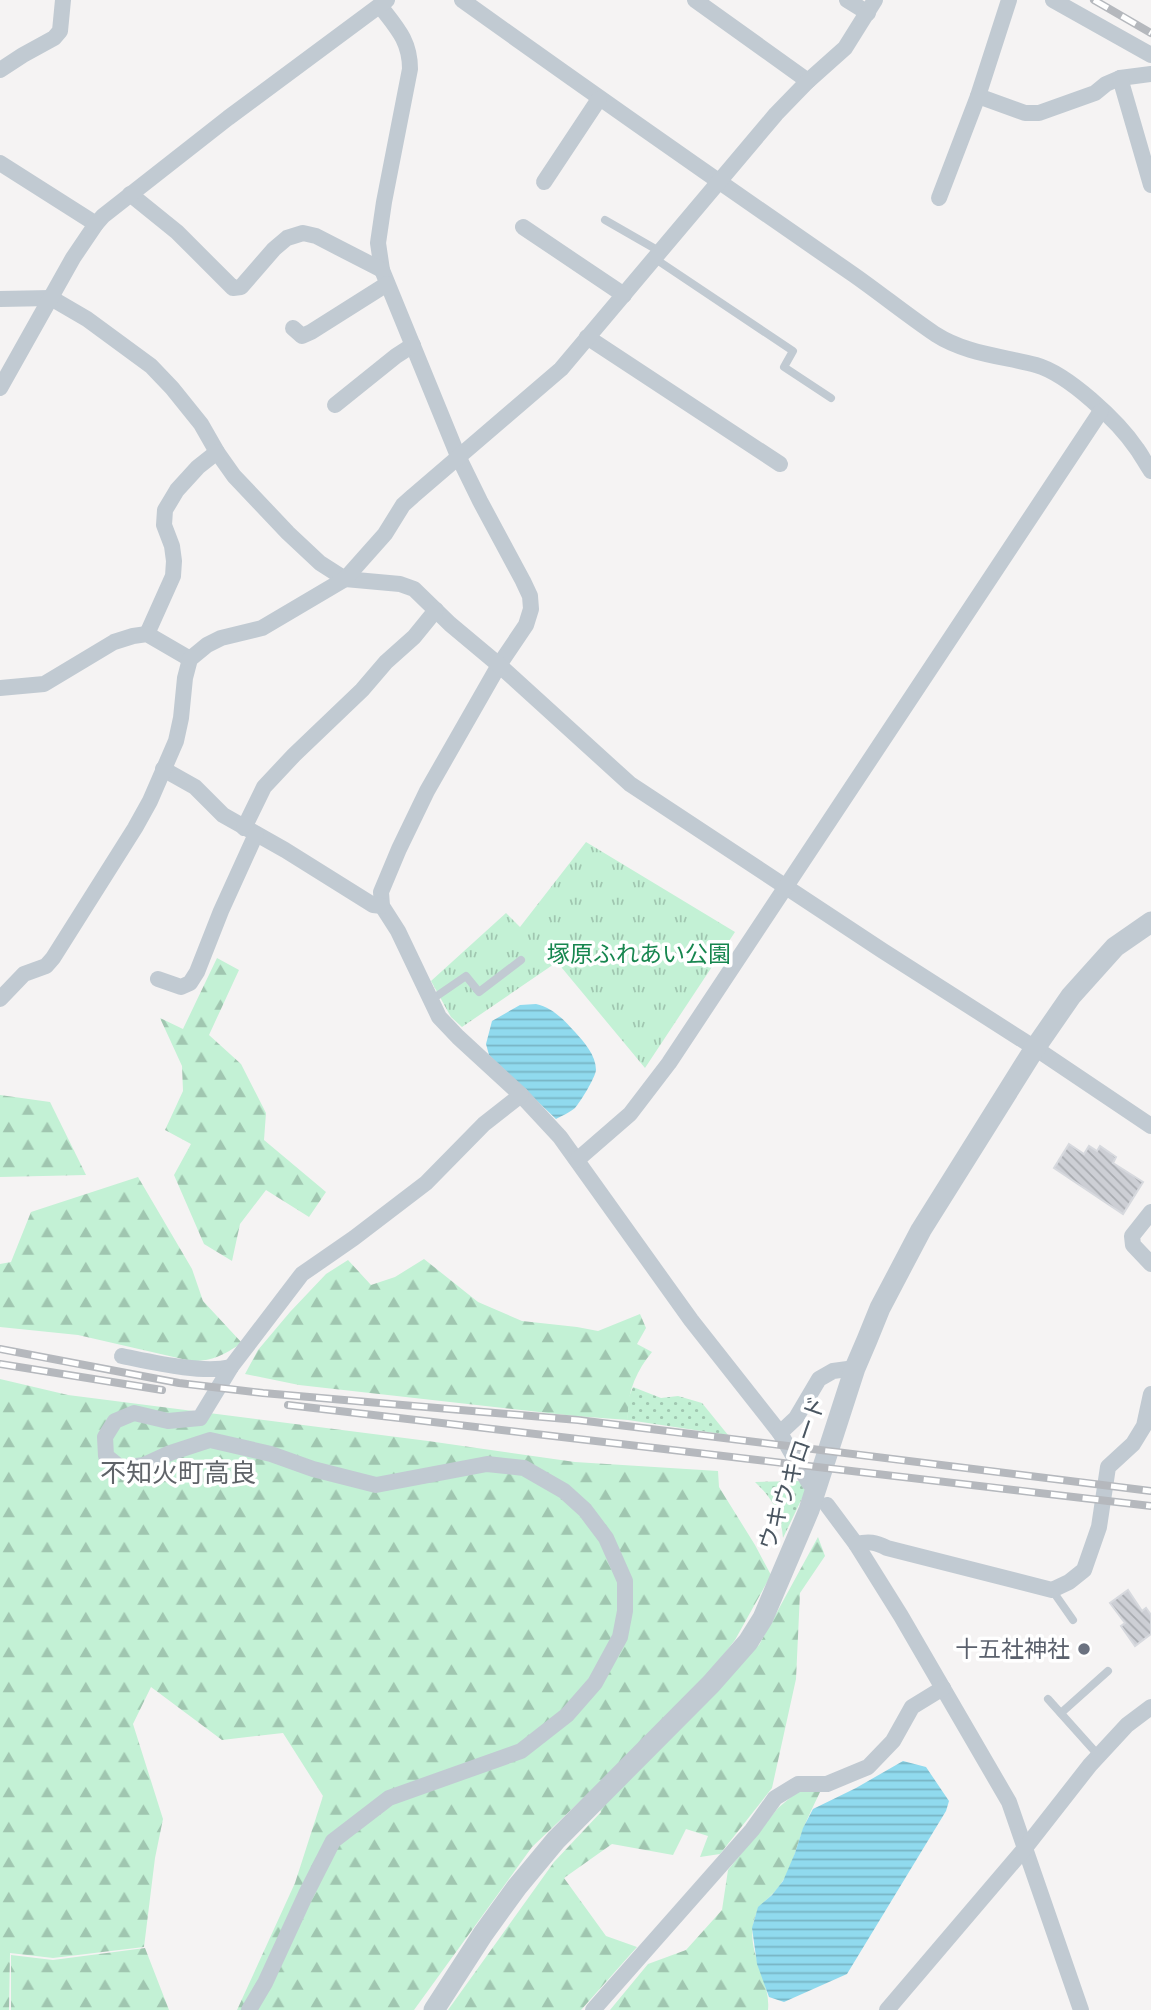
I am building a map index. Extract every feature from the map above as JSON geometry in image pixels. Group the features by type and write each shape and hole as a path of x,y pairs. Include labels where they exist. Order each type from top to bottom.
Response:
{"street":[{"path":"0,70 54,38 60,31 63,0"},
{"path":"462,0 872,287 936,335 956,346 1038,366 1071,383 1125,434 1151,471"},
{"path":"695,0 808,81"},
{"path":"0,999 24,974 46,966 53,958 135,828 176,741 190,659 206,645 221,638 262,628 345,579 385,534 403,505 548,381 776,114 845,48 871,7 847,0"},
{"path":"939,198 978,96 1009,0"},
{"path":"1053,0 1151,55"},
{"path":"0,388 73,258 96,224 130,194 228,118 384,3 406,42 410,69 380,229 378,255 384,277 458,456 530,596 531,609 526,625 499,665 422,802 381,892 382,906 398,931 439,1017 561,1137 691,1320 780,1433 809,1483"},
{"path":"978,96 1026,113 1038,113 1095,93 1120,78 1151,74"},
{"path":"1120,78 1151,185"},
{"path":"544,183 600,99"},
{"path":"0,163 96,224"},
{"path":"130,194 177,232 233,288 241,287 287,237 303,233 316,236 384,277"},
{"path":"523,227 624,295"},
{"path":"293,328 302,336 311,332 384,277"},
{"path":"0,299 51,298 87,318 151,366 172,388 201,424 234,475 320,563 345,579 400,584 414,589 630,784 1151,1126"},
{"path":"587,337 780,464"},
{"path":"335,405 413,345"},
{"path":"577,1160 630,1114 669,1063 1101,411"},
{"path":"147,634 173,576 173,546 164,525 165,510 177,490 198,467 217,452"},
{"path":"158,979 181,987 191,983 221,911 264,787 362,691 436,610"},
{"path":"0,688 44,684 114,642 147,634 190,659"},
{"path":"163,769 195,787 223,815 373,905 382,906"},
{"name":"ウキウキロード","path":"434,2010 517,1887 556,1840 711,1684 748,1642 776,1592 809,1510 855,1368 880,1308 921,1230 1035,1048 1071,996 1115,947 1151,922"},
{"path":"249,2010 265,1983 333,1841 389,1798 521,1751 567,1715 595,1683 620,1637 625,1611 625,1581 606,1538 585,1510 564,1491 524,1468 487,1464 376,1485 313,1469 271,1454 210,1440 144,1465 121,1468 106,1456 106,1437 115,1422 134,1413 168,1421 200,1418 231,1367 302,1274 426,1183 484,1124 521,1095"},
{"path":"1151,1212 1132,1236 1133,1245 1151,1264"},
{"path":"122,1356 215,1369 231,1367"},
{"path":"780,1433 796,1418 819,1379 832,1371 855,1368"},
{"path":"856,1544 876,1542 887,1548 1052,1590 1069,1582 1084,1570 1099,1527 1108,1467 1133,1444 1144,1426 1151,1394"},
{"path":"827,1505 856,1544 1009,1802 1081,2010"},
{"path":"593,2010 752,1830 775,1798 798,1784 827,1784 868,1767 893,1741 912,1707 943,1688"},
{"path":"887,2010 1099,1756 1127,1725 1151,1707"}],"lane":[{"path":"605,220 793,351 784,367 831,398"},
{"path":"431,1000 466,976 479,992 521,960"},
{"path":"1052,1590 1073,1620"},
{"path":"1061,1713 1108,1671"},
{"path":"1048,1699 1099,1756"}],"green space":[{"name":"塚原ふれあい公園","path":"586,842 735,932 645,1068 557,962 462,1027 451,1017 431,981 506,913 520,927"},
{"path":"217,958 239,970 209,1035 241,1064 266,1113 264,1140 326,1192 309,1217 266,1190 240,1224 232,1261 204,1244 174,1175 191,1144 165,1130 183,1091 182,1066 160,1018 183,1029"},
{"path":"0,1095 50,1102 86,1175 0,1177"},
{"path":"138,1177 192,1269 203,1301 242,1343 218,1356 191,1361 78,1335 0,1327 0,1264 11,1262 31,1212"},
{"path":"424,1259 478,1302 522,1321 598,1331 640,1314 646,1328 637,1344 652,1352 633,1384 628,1420 299,1385 245,1374 258,1350 326,1274 348,1260 371,1285 395,1277"},
{"path":"0,1379 68,1395 575,1462 718,1471 719,1487 771,1575 735,1640 696,1690 759,1645 818,1537 825,1556 800,1593 796,1679 772,1788 720,1854 700,1857 708,1836 686,1829 673,1855 612,1844 564,1878 606,1936 637,1947 581,2010 448,2010 554,1862 601,1812 594,1788 532,1847 414,2010 237,2010 295,1883 323,1796 283,1733 222,1740 151,1687 133,1724 163,1819 155,1858 144,1947 53,1958 10,1953 9,2010 0,2010"},
{"path":"633,1387 661,1398 678,1396 702,1403 728,1435 628,1420 626,1404"},
{"path":"799,1481 806,1490 783,1538 775,1507 755,1482"},
{"path":"797,1792 820,1792 785,1876 761,1906 753,1926 752,1937 766,1989 768,2010 610,2010 648,1964 686,1950 722,1910 728,1870 778,1808"},
{"path":"145,1948 169,2010 11,2010 11,1955 53,1960"}],"water":[{"path":"536,1004 553,1011 566,1023 589,1049 595,1064 593,1078 578,1105 556,1119 489,1055 486,1044 492,1021 520,1005"},
{"path":"903,1761 926,1767 949,1801 946,1811 847,1974 784,2002 769,1997 757,1964 752,1928 758,1907 783,1881 813,1809"}],"building":[{"path":"1069,1144 1084,1154 1089,1146 1097,1151 1100,1146 1116,1157 1113,1163 1143,1182 1123,1214 1054,1168"},
{"path":"1128,1590 1142,1611 1146,1608 1151,1615 1151,1634 1135,1646 1121,1626 1125,1623 1110,1603"}],"railway":[{"path":"1094,0 1151,33"},
{"path":"0,1349 179,1383 263,1393 578,1420 1151,1491"},
{"path":"0,1364 162,1390"},
{"path":"288,1405 1151,1506"}],"place":[{"name":"十五社神社","path":"1084,1649"}],"district":[{"name":"不知火町高良","path":"178,1473"}]}
